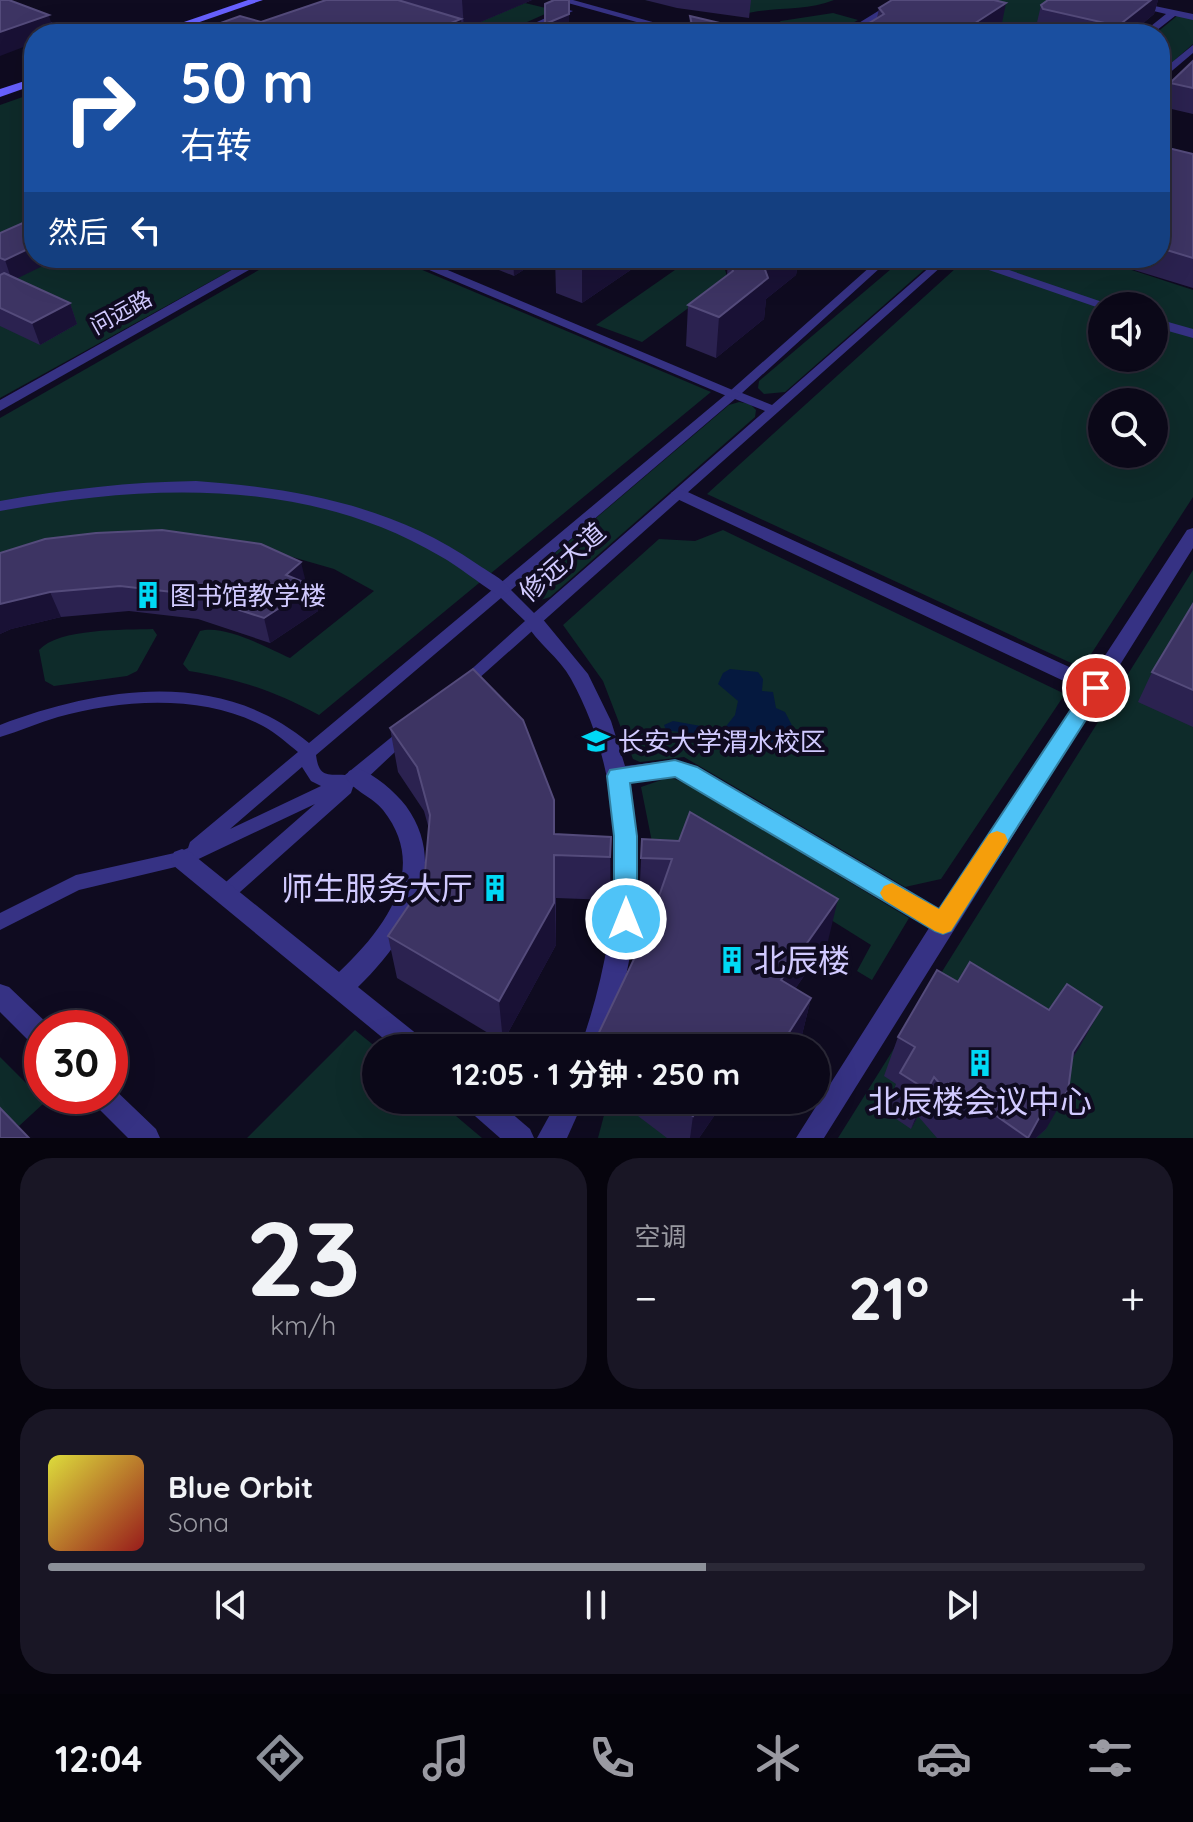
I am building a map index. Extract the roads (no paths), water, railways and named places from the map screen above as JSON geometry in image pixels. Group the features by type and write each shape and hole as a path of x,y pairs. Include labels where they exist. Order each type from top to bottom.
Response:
{"main road":[{"path":"185,24 258,0"},
{"path":"199,24 272,0"},
{"path":"0,90 24,82"}],"street":[{"path":"562,0 653,24"},
{"path":"863,24 903,0"},
{"path":"1113,0 1193,17"},
{"path":"538,24 581,5"},
{"path":"0,7 47,24"},
{"path":"1159,24 1173,13"},
{"path":"1170,69 1193,48"},
{"name":"问远路","path":"0,406 245,268"},
{"path":"432,268 773,410"},
{"name":"修远大道","path":"182,859 734,394 875,268"},
{"name":"修远大道","path":"447,698 935,268"},
{"path":"991,268 1088,300"},
{"path":"1168,326 1193,334"},
{"path":"0,506 71,493 145,486 250,489 294,496 355,510 409,531 453,554 502,590 579,675 606,730 618,776 625,836 626,919 605,1019 599,1034"},
{"path":"679,493 1096,688"},
{"path":"809,1138 1193,534"},
{"path":"0,731 50,711 106,699 155,696 217,703 272,723 308,751 308,767 318,779 331,784 357,777 377,788 399,810 410,829 415,872 403,916 387,942 341,987"},
{"name":"修远大道","path":"0,922 76,883 182,859 357,777 414,727"},
{"path":"618,776 675,768 690,773 943,924"},
{"path":"225,894 357,777"},
{"path":"182,859 397,1034"},
{"path":"0,995 24,1018"},
{"path":"122,1114 147,1138"},
{"path":"493,1114 521,1138"},
{"path":"550,1138 566,1114"}],"water":[{"path":"730,669 758,672 763,679 762,691 773,692 776,708 785,712 808,756 803,756 794,745 777,746 750,740 724,744 698,735 666,730 664,725 673,721 723,730 735,715 738,701 718,684 723,673"}],"place":[{"name":"图书馆教学楼","path":"148,595"},
{"name":"长安大学渭水校区","path":"596,741"},
{"name":"师生服务大厅","path":"495,888"},
{"name":"北辰楼","path":"732,960"},
{"name":"北辰楼会议中心","path":"980,1063"}]}
